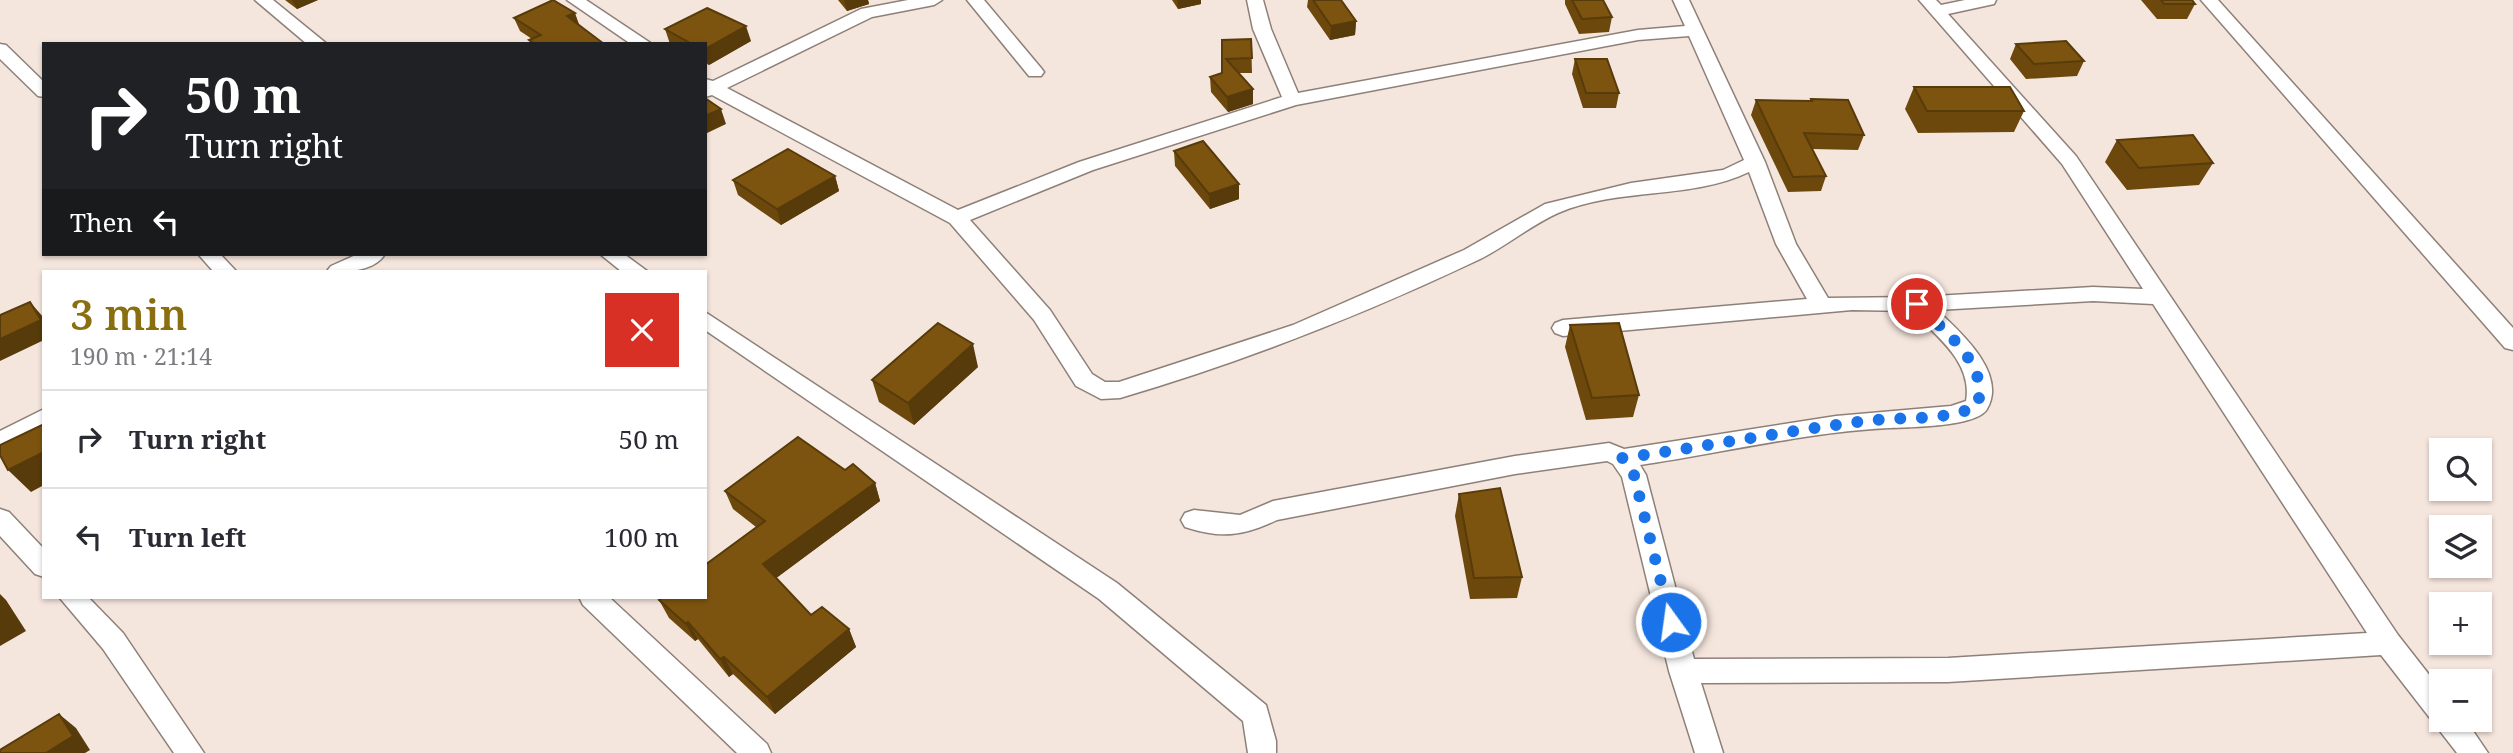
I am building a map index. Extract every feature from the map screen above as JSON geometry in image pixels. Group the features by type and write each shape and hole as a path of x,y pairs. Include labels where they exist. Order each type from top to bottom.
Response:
{"street":[{"path":"262,0 315,42"},
{"path":"575,0 640,42"},
{"path":"708,88 867,13 933,0"},
{"path":"975,0 1035,72"},
{"path":"1255,0 1262,29 1292,100"},
{"path":"1681,0 1755,162 1786,244 1821,305"},
{"path":"1932,6 1989,0"},
{"path":"2209,0 2513,342"},
{"path":"1932,6 2069,160 2388,643 2429,696"},
{"path":"957,218 1086,166 1292,100 1638,35 1693,31"},
{"path":"0,49 42,90"},
{"path":"708,88 957,218 1042,315 1084,380 1101,391 1120,390 1301,330 1471,255 1552,208 1631,189 1727,174 1755,162"},
{"path":"1727,174 1761,183"},
{"path":"210,256 224,270"},
{"path":"340,270 370,256"},
{"path":"613,256 634,270"},
{"path":"1563,328 1821,305 1917,304 2094,294 2158,297"},
{"path":"1622,458 1885,418 1960,414 1977,406 1982,392 1978,372 1956,344 1917,304"},
{"path":"707,320 1108,591 1256,713 1262,753"},
{"path":"0,442 42,419"},
{"path":"1194,520 1234,526 1273,511 1515,465 1609,452 1622,458 1634,475 1683,671 1709,753"},
{"path":"0,519 42,565"},
{"path":"74,599 113,641 190,753"},
{"path":"594,599 757,753"},
{"path":"1683,671 1807,674 2140,660 2388,643"},
{"path":"2458,732 2474,753"}],"building":[{"path":"553,0 575,13 567,16 601,42 532,42 529,40 541,35 514,18"},
{"path":"1313,0 1341,0 1356,21 1331,26"},
{"path":"1572,0 1603,0 1612,17 1582,19"},
{"path":"2161,0 2192,0 2195,4 2164,4"},
{"path":"707,8 746,26 707,48 707,42 688,42 665,29"},
{"path":"1251,39 1252,58 1226,59 1253,89 1227,97 1210,77 1222,73 1222,40"},
{"path":"2066,41 2084,61 2034,64 2016,44"},
{"path":"1575,59 1607,59 1619,93 1586,93"},
{"path":"1914,87 2010,87 2024,111 1927,111"},
{"path":"707,99 721,109 707,115"},
{"path":"1811,99 1848,100 1864,135 1804,133 1826,176 1793,177 1756,100 1812,101"},
{"path":"2193,135 2213,163 2139,168 2117,140"},
{"path":"1203,141 1239,184 1209,194 1174,151"},
{"path":"788,149 835,176 777,209 733,180"},
{"path":"30,302 41,320 0,339 0,315"},
{"path":"938,323 973,344 908,403 872,380"},
{"path":"1619,323 1639,395 1592,398 1570,325"},
{"path":"42,425 42,453 8,470 0,455 0,445"},
{"path":"798,437 845,470 853,464 875,483 763,564 811,615 822,607 849,629 767,697 724,657 720,659 688,622 686,624 659,600 707,599 707,564 765,521 725,491"},
{"path":"1500,488 1522,577 1474,578 1459,494"},
{"path":"59,714 73,736 46,753 0,753 0,750"}],"route":[{"path":"1671,622 1634,475 1622,458 1743,441 1813,427 1885,418 1960,414 1977,406 1982,392 1978,372 1956,344 1917,304"}]}
